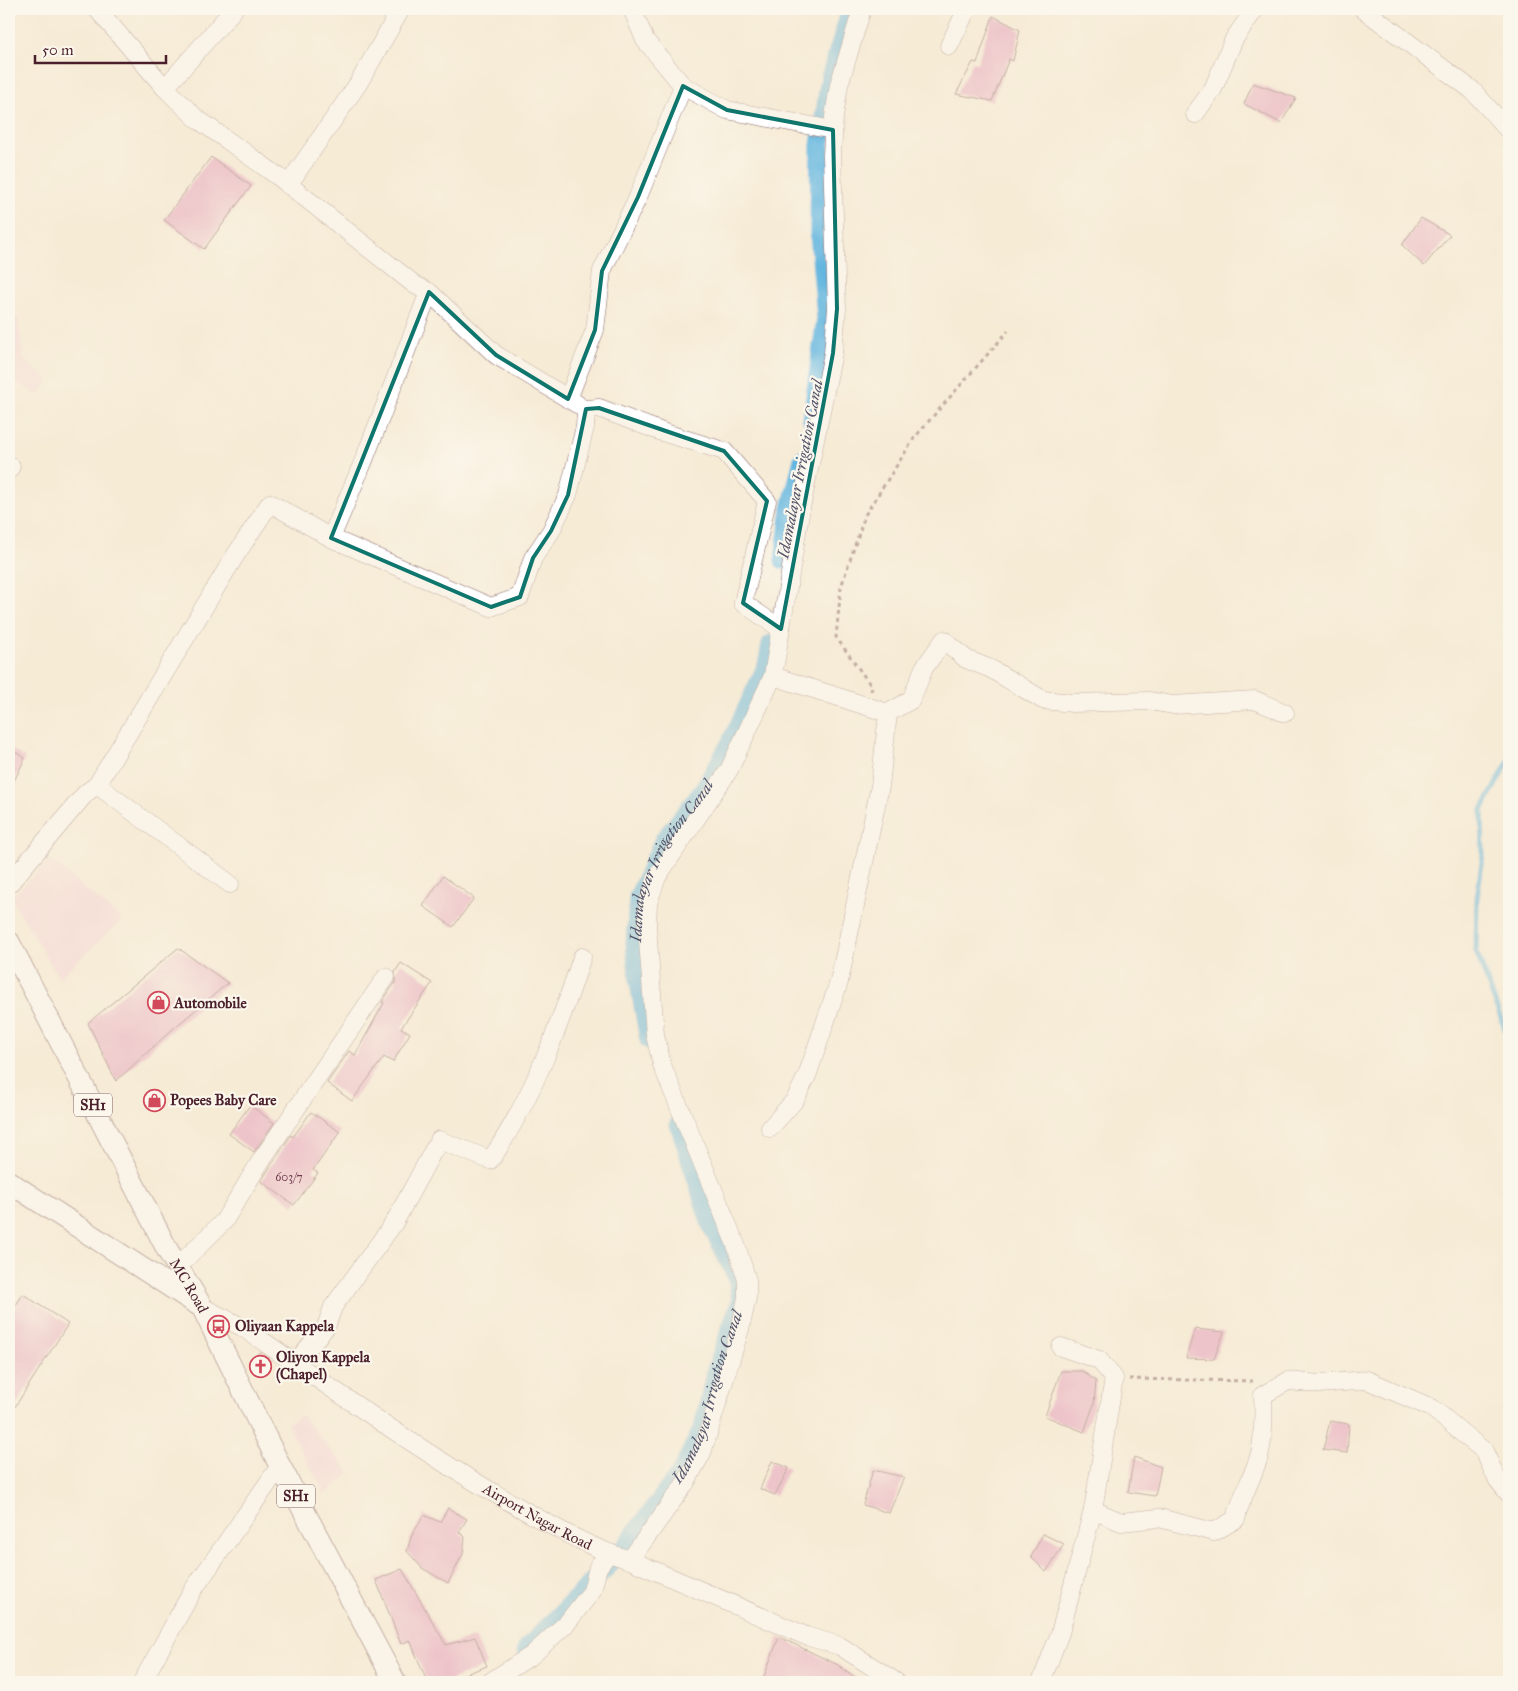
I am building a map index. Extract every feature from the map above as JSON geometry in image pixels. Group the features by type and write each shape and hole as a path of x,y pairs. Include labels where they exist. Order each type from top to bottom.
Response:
{"main road":[{"name":"MC Road","path":"9,942 177,1267 202,1307 280,1466 395,1682"},
{"path":"9,1182 202,1307"}],"street":[{"path":"97,9 165,88 196,118 288,185 415,286 429,292 496,355 586,409 599,408 662,432 724,451 767,501 743,603 781,629"},
{"path":"165,88 234,9"},
{"path":"288,185 358,84 401,9"},
{"path":"632,9 645,40 683,86 727,110 833,130"},
{"path":"630,1560 686,1482 702,1452 740,1329 747,1298 747,1280 736,1245 662,1065 656,1042 647,926 648,903 657,877 728,770 773,676 801,508 833,353 837,309 833,130 839,85 862,9"},
{"path":"949,46 967,9"},
{"path":"1195,114 1213,89 1234,39 1255,9"},
{"path":"1363,9 1472,90 1509,131"},
{"path":"568,399 595,330 602,271 638,197 683,86"},
{"path":"331,538 364,460 429,292"},
{"path":"9,884 86,793 97,785 233,559 270,503 331,538 491,607 520,597 533,558 551,531 568,495 585,427 586,409"},
{"path":"773,676 888,714 911,700 924,668 944,640 966,659 991,669 1043,700 1074,703 1150,701 1173,705 1255,700 1284,713"},
{"path":"770,1128 795,1100 807,1076 839,982 880,786 888,714"},
{"path":"97,785 230,884"},
{"path":"295,1363 305,1349 326,1327 333,1307 394,1223 439,1140 490,1160 494,1155 528,1096 555,1035 582,957"},
{"path":"177,1267 224,1222 262,1159 386,977"},
{"name":"Airport Nagar Road","path":"202,1307 242,1327 472,1481 563,1532 603,1560 630,1560 806,1636 840,1646 896,1682"},
{"path":"1041,1682 1060,1633 1093,1510 1114,1378 1099,1360 1061,1347"},
{"path":"1093,1510 1121,1522 1159,1518 1214,1532 1236,1519 1240,1502 1259,1455 1264,1428 1263,1395 1288,1381 1319,1384 1367,1380 1432,1408 1484,1451 1497,1479 1509,1494"},
{"path":"142,1682 193,1590 280,1466"},
{"path":"490,1682 532,1655 567,1623 592,1590 603,1560"}],"path":[{"path":"867,707 872,687 836,638 841,587 855,543 866,515 915,437 1008,331"},
{"path":"1114,1378 1259,1381"}],"highlighted area":[{"path":"683,86 727,110 833,130 837,309 833,353 781,629 743,603 767,501 724,451 599,408 586,409 568,495 551,531 533,558 520,597 491,607 331,538 429,292 496,355 568,399 595,330 602,271 638,197"}],"shaded area":[{"path":"9,317 18,317 23,358 49,380 38,396 9,378"},
{"path":"50,859 122,920 59,978 11,898"},
{"path":"301,1415 350,1473 325,1494 287,1424"}],"building":[{"path":"993,16 1020,30 1013,61 1009,59 992,101 956,94 973,62 977,63"},
{"path":"1253,83 1296,98 1281,123 1244,104"},
{"path":"211,157 251,186 204,249 164,220"},
{"path":"1421,218 1450,235 1424,266 1402,245"},
{"path":"9,748 25,758 9,792"},
{"path":"443,876 474,898 453,927 423,906"},
{"name":"Automobile","path":"178,948 228,983 175,1027 116,1081 88,1023"},
{"path":"401,963 432,983 401,1028 410,1033 393,1062 384,1057 352,1101 327,1083 349,1051 355,1055 384,1003 382,1002 395,983 395,972"},
{"path":"250,1105 274,1123 254,1152 229,1134"},
{"path":"311,1112 340,1132 313,1170 318,1173 294,1205 261,1181 291,1135 293,1137"},
{"path":"23,1294 68,1324 9,1416 9,1316"},
{"path":"1195,1329 1224,1332 1214,1359 1186,1358"},
{"name":"Oliyon Kappela (Chapel)","path":"260,1352 271,1360 259,1371 250,1360"},
{"path":"1061,1371 1082,1371 1096,1381 1094,1404 1084,1432 1045,1416"},
{"path":"1330,1421 1349,1424 1347,1453 1323,1450"},
{"path":"1134,1457 1161,1467 1155,1496 1128,1492"},
{"path":"772,1461 789,1468 775,1495 760,1489"},
{"path":"873,1470 904,1477 889,1513 863,1505"},
{"path":"448,1508 467,1519 459,1532 465,1537 463,1554 448,1583 422,1568 407,1551 411,1537 424,1515 440,1522"},
{"path":"1043,1534 1064,1544 1046,1572 1031,1557"},
{"path":"402,1569 446,1645 475,1637 487,1666 444,1682 427,1682 410,1640 401,1644 376,1580"},
{"path":"779,1637 838,1665 862,1682 762,1682"}],"waterway":[{"name":"Idamalayar Irrigation Canal","path":"812,420 826,318 819,232 820,146 830,78 851,9"},
{"name":"Idamalayar Irrigation Canal","path":"784,560 791,509 803,459"},
{"name":"Idamalayar Irrigation Canal","path":"649,1040 639,983 635,944 638,897 663,841 703,791 730,744 767,665 771,644"},
{"path":"1509,760 1482,810 1483,855 1477,898 1476,951 1509,1040"},
{"name":"Idamalayar Irrigation Canal","path":"526,1649 618,1556 682,1471 703,1427 716,1369 741,1301 737,1277 711,1225 679,1124"}],"place":[{"name":"Automobile","path":"158,1003"},
{"name":"Popees Baby Care","path":"154,1100"},
{"name":"Oliyaan Kappela","path":"219,1326"},
{"name":"Oliyon Kappela (Chapel)","path":"260,1366"}]}
